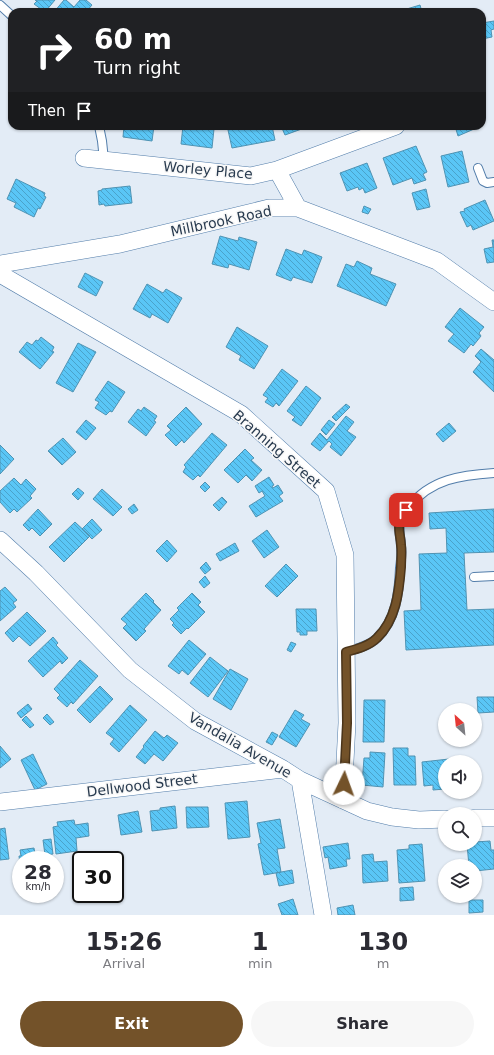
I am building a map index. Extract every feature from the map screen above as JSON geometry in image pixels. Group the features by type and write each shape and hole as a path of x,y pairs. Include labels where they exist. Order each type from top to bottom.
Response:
{"street":[{"name":"Worley Place","path":"84,158 251,176 277,170 385,130"},
{"path":"277,170 298,208"},
{"name":"Millbrook Road","path":"0,264 120,244 269,208 298,208 437,262 494,302"},
{"name":"Branning Street","path":"0,274 241,414 326,491 345,555 347,723 343,800"},
{"name":"Vandalia Avenue","path":"0,540 36,573 130,670 195,721 283,769 300,780 367,811 392,817 419,820 438,819"},
{"name":"Dellwood Street","path":"0,802 283,769"},
{"path":"300,780 322,915"},
{"path":"482,818 494,818"}],"lane":[{"path":"0,5 8,12"},
{"path":"100,130 104,160"},
{"path":"478,168 483,181 487,183 494,182"},
{"path":"346,652 359,648 376,639 386,628 394,612 400,589 402,546 398,529 401,517 411,504 422,493 436,484 470,474 494,473"},
{"path":"474,577 494,576"}],"building":[{"path":"35,0 55,0 48,8 40,8 34,4 37,1"},
{"path":"64,0 74,7 80,0 86,0 92,5 89,8 57,8"},
{"path":"420,5 421,8 410,8"},
{"path":"494,21 494,29 491,30 492,37 486,38 486,22"},
{"path":"124,130 153,130 152,141 123,137"},
{"path":"183,130 214,130 212,148 181,144"},
{"path":"228,130 273,130 275,140 232,148"},
{"path":"283,130 299,130 285,135"},
{"path":"456,130 472,130 458,136"},
{"path":"416,146 427,172 423,174 426,180 414,184 412,178 393,185 383,158"},
{"path":"462,151 469,182 448,187 441,156"},
{"path":"367,163 377,188 365,193 363,188 359,190 358,187 347,191 340,173"},
{"path":"16,179 45,193 44,196 46,197 40,209 38,208 34,217 14,207 16,203 7,199"},
{"path":"130,186 132,203 105,206 104,204 99,205 98,191 102,189"},
{"path":"426,189 430,207 417,210 412,193"},
{"path":"485,200 494,221 473,230 471,225 467,227 460,212 465,211 464,209"},
{"path":"364,206 371,209 368,214 362,212"},
{"path":"220,236 238,241 239,237 257,242 249,270 229,264 228,268 212,264"},
{"path":"492,240 494,240 494,262 487,263 484,249 493,247"},
{"path":"286,249 302,255 304,250 322,257 312,283 293,277 291,281 276,275"},
{"path":"357,261 372,268 370,274 396,284 386,306 337,286 346,264 354,267"},
{"path":"85,273 103,282 96,296 78,287"},
{"path":"147,284 163,293 166,289 182,298 168,323 152,314 150,318 133,309"},
{"path":"460,308 484,327 479,333 481,336 473,346 471,344 464,353 448,341 454,334 445,327"},
{"path":"237,327 268,346 254,369 239,360 241,356 226,347"},
{"path":"41,337 54,347 52,351 54,352 40,369 19,352 27,342 32,345"},
{"path":"78,343 96,352 73,392 56,383"},
{"path":"481,349 494,360 494,392 473,372 481,362 475,356"},
{"path":"282,369 298,381 279,406 276,403 273,407 265,402 268,398 263,395"},
{"path":"108,381 125,392 112,412 110,411 106,415 95,408 99,402 95,400"},
{"path":"306,386 321,398 301,426 292,420 295,417 287,411"},
{"path":"346,404 350,407 336,421 332,417"},
{"path":"144,407 157,416 154,421 156,422 146,436 128,422 138,409 141,411"},
{"path":"186,407 202,424 184,443 182,440 176,446 165,435 171,430 167,426"},
{"path":"346,416 354,422 347,431 356,437 341,456 330,447 332,444 329,441 320,451 311,444 320,433 327,440"},
{"path":"86,420 96,428 86,440 76,432"},
{"path":"329,420 335,424 326,435 321,430"},
{"path":"449,423 456,431 443,442 436,434"},
{"path":"212,433 227,445 200,477 198,475 193,480 183,472 186,467 184,465"},
{"path":"63,438 76,452 62,465 48,451"},
{"path":"0,445 14,459 0,474"},
{"path":"245,449 254,458 251,460 262,470 252,481 246,475 238,483 224,470"},
{"path":"269,477 274,485 272,486 273,488 278,485 283,493 279,496 283,501 256,517 249,506 265,496 262,491 259,493 255,486"},
{"path":"14,478 21,485 26,479 36,489 30,496 32,498 17,512 14,509 10,513 0,502 0,491"},
{"path":"205,482 210,487 205,492 200,487"},
{"path":"78,488 84,493 78,500 72,494"},
{"path":"102,489 122,507 113,516 93,499"},
{"path":"222,497 227,502 219,511 213,505"},
{"path":"134,504 138,510 132,514 128,509"},
{"path":"38,509 52,524 40,536 32,528 29,531 23,525"},
{"path":"494,509 494,552 464,553 467,610 494,609 494,645 406,650 404,611 421,610 419,554 447,553 446,528 430,529 429,513"},
{"path":"92,519 102,530 92,539 82,529"},
{"path":"75,522 90,536 64,562 49,547"},
{"path":"267,530 279,547 264,558 252,541"},
{"path":"167,540 177,551 167,562 156,551"},
{"path":"235,543 239,551 220,561 216,554"},
{"path":"206,562 211,569 205,574 200,568"},
{"path":"286,564 298,576 277,597 265,586"},
{"path":"205,576 210,583 204,588 199,582"},
{"path":"5,587 17,600 13,603 16,607 0,621 0,591"},
{"path":"146,593 161,610 144,629 146,631 136,641 123,628 127,624 121,619"},
{"path":"192,593 201,602 198,605 205,612 181,634 172,625 174,623 170,619 179,610 177,608"},
{"path":"296,609 316,609 317,631 307,631 307,635 300,635 300,632 297,632"},
{"path":"27,612 46,631 30,646 19,636 13,642 5,633"},
{"path":"53,637 58,643 56,645 68,658 62,664 60,661 43,677 28,661"},
{"path":"189,640 206,654 188,675 182,670 179,674 168,666"},
{"path":"291,642 296,644 291,652 287,650"},
{"path":"210,657 228,671 208,697 190,683"},
{"path":"80,660 98,676 73,704 71,702 67,707 57,698 60,695 54,689"},
{"path":"230,669 248,679 231,710 213,699"},
{"path":"100,686 113,699 90,723 77,710"},
{"path":"477,697 494,697 494,712 482,713 482,703 477,703"},
{"path":"364,700 385,700 384,742 363,742"},
{"path":"28,704 32,709 21,718 17,713"},
{"path":"130,705 147,720 119,752 110,744 114,739 106,733"},
{"path":"295,710 304,715 301,719 310,724 296,747 279,737"},
{"path":"47,714 54,722 50,725 43,718"},
{"path":"26,716 34,725 30,728 22,720"},
{"path":"155,731 164,738 167,735 178,743 163,761 154,754 145,764 136,757"},
{"path":"272,732 278,735 272,745 266,742"},
{"path":"0,746 11,759 0,768"},
{"path":"393,748 408,748 408,756 415,756 416,785 394,785"},
{"path":"370,752 385,753 383,787 362,785 364,758 370,758"},
{"path":"33,754 47,784 35,790 21,760"},
{"path":"438,760 438,790 433,790 433,785 424,786 422,762"},
{"path":"247,801 250,837 228,839 225,803"},
{"path":"175,806 177,828 152,831 150,811"},
{"path":"186,807 208,807 209,827 187,828"},
{"path":"138,811 142,832 121,835 118,815"},
{"path":"280,819 285,848 277,849 281,872 264,875 258,844 261,843 257,823"},
{"path":"74,820 75,825 88,823 89,836 76,838 77,851 64,853 64,851 56,851 53,827 58,826 57,822"},
{"path":"5,828 9,859 0,860 0,829"},
{"path":"51,839 53,851 44,851 43,840"},
{"path":"490,841 491,850 494,850 494,869 482,870 482,859 468,859 468,851 482,851 482,842"},
{"path":"348,843 350,859 346,859 347,866 330,869 328,857 325,858 323,847"},
{"path":"422,844 425,881 399,883 397,850 409,849 409,845"},
{"path":"34,848 34,851 20,851"},
{"path":"373,854 374,862 387,861 388,881 363,883 362,855"},
{"path":"292,870 294,883 279,886 276,873"},
{"path":"413,887 414,900 400,901 400,888"},
{"path":"293,899 298,915 282,915 278,904"},
{"path":"483,900 483,912 469,913 469,903 482,903"},
{"path":"353,905 355,915 338,915 337,908"}],"route":[{"path":"344,784 347,723 346,652 359,648 376,639 386,628 394,612 400,589 402,546 398,529 401,517 406,510"}]}
